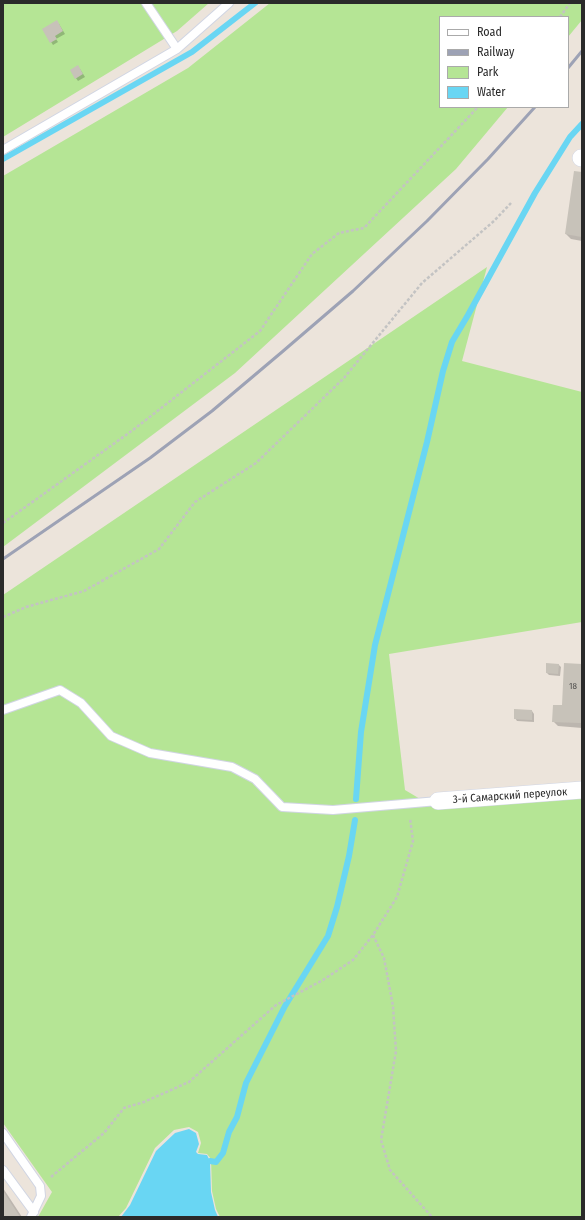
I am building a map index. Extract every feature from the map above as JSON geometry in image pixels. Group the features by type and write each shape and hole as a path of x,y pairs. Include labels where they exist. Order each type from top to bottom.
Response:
{"street":[{"name":"3-й Самарский переулок","path":"438,801 582,790"}],"lane":[{"path":"146,3 177,49"},
{"path":"3,150 177,49 229,3"},
{"path":"3,710 60,690 81,702 111,736 150,753 232,767 254,779 282,807 333,810 438,801"},
{"path":"3,1133 40,1186 41,1196 32,1215"},
{"path":"3,1170 32,1215"}],"path":[{"path":"561,16 570,3"},
{"path":"3,523 133,430 260,331 312,254 339,233 364,228 477,108"},
{"path":"3,618 26,607 84,591 159,548 195,502 256,463 344,378 422,283 494,221 512,203"},
{"path":"40,1186 104,1133 124,1108 144,1102 189,1082 276,1005 324,980 353,960 372,935 397,897 413,841 408,804"},
{"path":"372,935 384,958 393,1006 396,1051 381,1140 390,1170 432,1217"}],"green space":[{"path":"3,3 209,3 177,31 3,137"},
{"path":"270,3 582,3 582,20 569,36 569,16 439,16 439,108 507,108 456,169 235,373 3,547 3,176 188,68"},
{"path":"487,267 462,361 582,392 582,622 389,654 405,790 437,809 582,794 582,1217 220,1217 216,1209 212,1191 211,1159 207,1154 198,1153 201,1143 198,1132 189,1127 174,1130 155,1148 126,1208 118,1217 38,1217 52,1192 3,1123 3,595"}],"water":[{"path":"189,1129 196,1133 199,1144 196,1152 198,1154 207,1155 210,1161 211,1192 218,1217 121,1217 130,1205 156,1151 175,1133"}],"building":[{"path":"57,20 63,31 55,36 57,39 50,43 42,29"},
{"path":"78,65 83,74 75,79 70,70"},
{"path":"574,171 582,172 582,237 565,234"},
{"path":"546,663 559,664 558,674 546,673"},
{"path":"564,663 582,664 582,723 552,722 553,705 562,705"},
{"path":"514,709 532,710 532,720 514,719"},
{"path":"3,1191 20,1217 3,1217"}],"waterway":[{"path":"3,159 192,52 255,3"},
{"path":"356,799 361,732 375,645 427,442 443,371 452,342 535,193 570,137 582,124"},
{"path":"210,1161 216,1162 223,1153 229,1132 237,1117 246,1083 285,1006 328,936 337,907 349,856 355,820"}],"railway":[{"path":"569,67 582,51"},
{"path":"3,559 150,458 212,411 282,352 353,291 427,221 488,159 534,108"}]}
